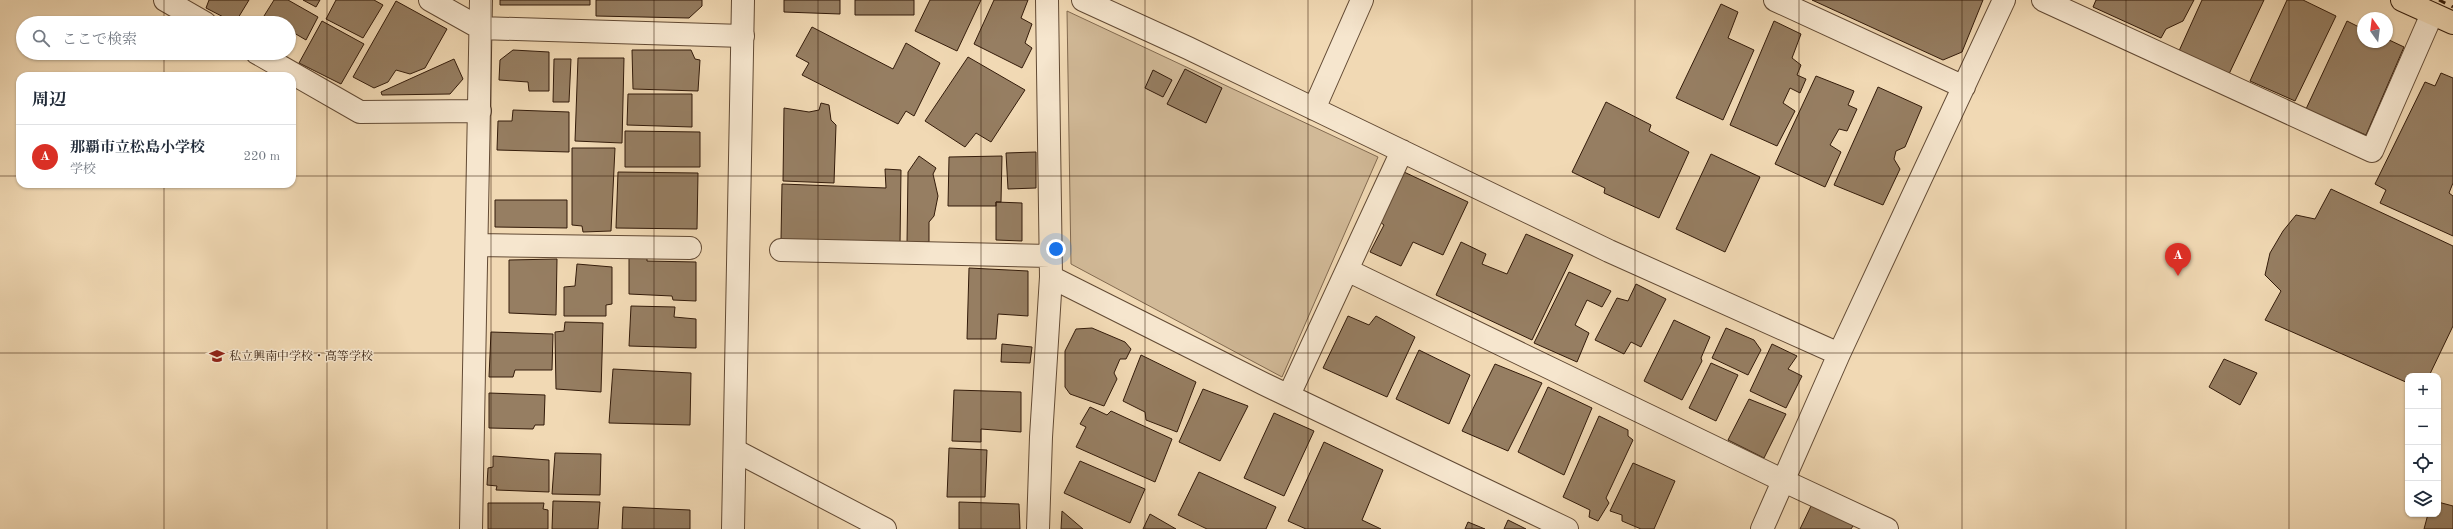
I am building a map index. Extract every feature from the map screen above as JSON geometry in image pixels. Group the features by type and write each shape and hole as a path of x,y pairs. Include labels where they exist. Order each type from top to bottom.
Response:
{"main road":[{"path":"2402,0 2453,24"}],"street":[{"path":"165,0 193,16"},
{"path":"430,0 480,28 743,36"},
{"path":"471,529 481,0"},
{"path":"733,529 736,451 743,0"},
{"path":"1038,529 1041,437 1050,267 1047,0"},
{"path":"1083,0 1188,48 1610,251 1839,354"},
{"path":"1314,109 1362,0"},
{"path":"1775,0 1964,87"},
{"path":"1762,529 1784,482 1839,354 2004,0"},
{"path":"2043,0 2372,151 2432,14"},
{"path":"269,60 290,72"},
{"path":"296,75 360,112 480,111"},
{"path":"1289,395 1402,151"},
{"path":"477,245 690,248"},
{"path":"781,250 1050,267 1289,395 1566,529"},
{"path":"1347,270 1784,482 1887,529"},
{"path":"736,451 885,529"}],"shaded area":[{"path":"1067,11 1378,157 1282,377 1071,264"}],"building":[{"path":"209,0 249,0 239,16 221,16 206,8"},
{"path":"274,0 288,0 318,17 306,40 296,34 296,16 264,16"},
{"path":"303,0 320,0 316,7"},
{"path":"336,0 374,0 383,5 363,38 326,19"},
{"path":"500,0 590,0 590,5 500,5"},
{"path":"596,0 702,0 702,6 689,18 596,16"},
{"path":"784,0 840,0 840,14 784,12"},
{"path":"855,0 914,0 914,15 855,15"},
{"path":"930,0 981,0 957,51 915,31"},
{"path":"994,0 1028,0 1021,18 1032,24 1025,43 1032,48 1022,68 974,44"},
{"path":"1812,0 1983,0 1962,52 1943,60"},
{"path":"2096,0 2194,0 2183,21 2166,29 2161,38 2093,7"},
{"path":"2202,0 2264,0 2229,74 2179,51"},
{"path":"2287,0 2303,0 2336,16 2295,101 2250,81"},
{"path":"396,1 447,29 425,68 410,74 396,70 388,82 374,88 353,77"},
{"path":"1721,4 1738,12 1728,38 1754,50 1723,120 1676,98"},
{"path":"322,21 364,44 341,84 299,63"},
{"path":"1774,21 1801,34 1792,58 1801,65 1797,75 1806,79 1800,93 1790,88 1783,103 1795,111 1777,146 1730,125"},
{"path":"2347,21 2357,26 2357,48 2393,48 2393,42 2404,47 2366,135 2306,109"},
{"path":"812,27 893,69 906,43 940,63 914,116 906,111 898,124 802,75 809,63 796,56"},
{"path":"513,50 549,52 549,91 529,91 528,82 499,80 500,60"},
{"path":"632,50 691,50 695,59 700,60 698,91 633,89"},
{"path":"968,57 1025,90 991,142 976,133 965,147 925,121"},
{"path":"578,58 624,58 622,143 575,141"},
{"path":"454,59 463,79 450,94 382,95 381,92"},
{"path":"554,59 571,59 569,102 553,102"},
{"path":"1185,69 1222,88 1206,123 1167,104"},
{"path":"1153,70 1172,80 1163,97 1145,88"},
{"path":"2441,73 2453,78 2453,183 2449,193 2453,196 2453,236 2380,203 2386,190 2375,184 2425,82 2435,86"},
{"path":"1816,76 1854,91 1848,105 1857,109 1847,131 1839,129 1830,145 1841,152 1825,187 1775,164"},
{"path":"1878,87 1922,107 1905,147 1896,151 1894,159 1900,169 1883,205 1834,185"},
{"path":"628,94 692,94 692,127 627,125"},
{"path":"1606,102 1651,125 1649,131 1689,152 1659,218 1604,193 1605,188 1572,172"},
{"path":"821,103 829,105 831,120 836,125 834,183 783,181 784,108 809,112 819,110"},
{"path":"513,110 569,112 569,152 497,150 498,121 512,121"},
{"path":"625,131 700,132 700,167 625,167"},
{"path":"572,148 615,148 611,231 583,232 582,226 572,225"},
{"path":"1036,152 1036,188 1008,189 1006,153"},
{"path":"1711,154 1760,177 1725,252 1676,229"},
{"path":"919,156 936,168 933,174 938,196 934,216 929,222 929,242 907,243 908,172"},
{"path":"1002,156 1001,202 996,202 996,206 948,206 949,157"},
{"path":"885,169 901,170 900,245 781,240 782,184 886,188"},
{"path":"618,172 698,173 697,229 616,228"},
{"path":"1404,172 1468,202 1443,255 1413,242 1401,266 1370,252 1384,225 1380,222"},
{"path":"2331,189 2453,246 2453,326 2430,373 2405,373 2405,382 2265,320 2281,291 2265,275 2270,253 2283,231 2296,215 2315,219"},
{"path":"495,200 567,200 567,228 495,227"},
{"path":"996,202 1022,203 1022,241 996,240"},
{"path":"1526,234 1573,255 1532,340 1436,295 1461,242 1486,254 1482,264 1507,274"},
{"path":"647,257 647,261 696,262 696,301 673,300 672,296 629,294 629,258"},
{"path":"557,259 556,315 509,313 509,260"},
{"path":"577,264 612,267 612,304 606,305 606,316 564,316 564,287 575,286"},
{"path":"969,268 1028,271 1028,316 998,314 996,339 967,339"},
{"path":"1569,272 1611,291 1602,307 1587,300 1575,325 1589,333 1577,362 1534,343"},
{"path":"1636,284 1666,299 1641,347 1631,342 1624,354 1595,340 1617,298 1628,301"},
{"path":"631,306 675,307 674,317 696,319 696,348 629,346"},
{"path":"1348,316 1369,325 1376,316 1415,337 1387,397 1323,368"},
{"path":"1674,320 1710,337 1701,358 1702,361 1682,400 1644,381"},
{"path":"565,322 603,323 601,392 556,389 555,332 564,331"},
{"path":"1092,328 1125,342 1131,349 1126,359 1120,359 1114,373 1117,379 1104,406 1070,394 1065,387 1065,351 1076,329"},
{"path":"1726,328 1754,340 1761,350 1748,375 1712,358"},
{"path":"491,332 553,334 552,370 515,370 513,377 489,377"},
{"path":"1002,344 1032,347 1030,363 1001,362"},
{"path":"1772,344 1797,356 1788,369 1802,376 1786,408 1750,391"},
{"path":"1419,350 1470,375 1449,424 1396,399"},
{"path":"1141,355 1196,382 1177,432 1146,420 1145,412 1123,401"},
{"path":"2224,359 2257,373 2240,405 2209,387"},
{"path":"1711,363 1738,375 1716,421 1689,408"},
{"path":"1495,364 1542,383 1508,451 1462,431"},
{"path":"613,369 691,373 690,425 609,423"},
{"path":"1548,387 1592,408 1564,475 1518,452"},
{"path":"1203,389 1248,406 1220,461 1179,442"},
{"path":"954,390 1021,392 1021,432 981,429 981,442 952,441"},
{"path":"489,393 545,395 544,425 535,425 533,429 489,428"},
{"path":"1749,399 1786,414 1764,458 1728,440"},
{"path":"1090,407 1107,415 1111,411 1172,439 1155,482 1076,447 1086,427 1080,424"},
{"path":"1274,413 1314,431 1284,496 1244,478"},
{"path":"1599,416 1628,430 1628,436 1633,440 1606,498 1609,503 1598,521 1589,517 1590,510 1563,497"},
{"path":"1324,442 1383,470 1362,520 1381,529 1306,529 1288,521"},
{"path":"949,448 987,450 985,497 947,497"},
{"path":"555,453 601,454 600,495 552,494"},
{"path":"493,456 549,460 549,492 496,490 497,486 487,485 488,468 493,467"},
{"path":"1080,461 1145,489 1130,523 1064,493"},
{"path":"1633,463 1675,481 1654,529 1641,529 1622,521 1622,515 1610,511"},
{"path":"1199,472 1276,507 1266,529 1207,529 1178,515"},
{"path":"553,501 600,502 598,529 552,529"},
{"path":"959,502 1019,504 1020,529 959,529"},
{"path":"488,503 544,503 543,509 548,510 548,529 488,529"},
{"path":"2441,503 2453,506 2453,529 2424,529 2427,517 2441,517"},
{"path":"1812,504 1855,523 1851,529 1800,529"},
{"path":"623,507 690,510 690,529 622,529"},
{"path":"1062,511 1083,529 1061,529"},
{"path":"1150,514 1176,529 1143,529"},
{"path":"1508,520 1526,529 1504,529"},
{"path":"1468,522 1485,529 1465,529"}],"railway":[{"path":"2439,0 2453,7"}],"place":[{"name":"那覇市立松島小学校","path":"2178,276"},
{"name":"私立興南中学校・高等学校","path":"217,356"}]}
